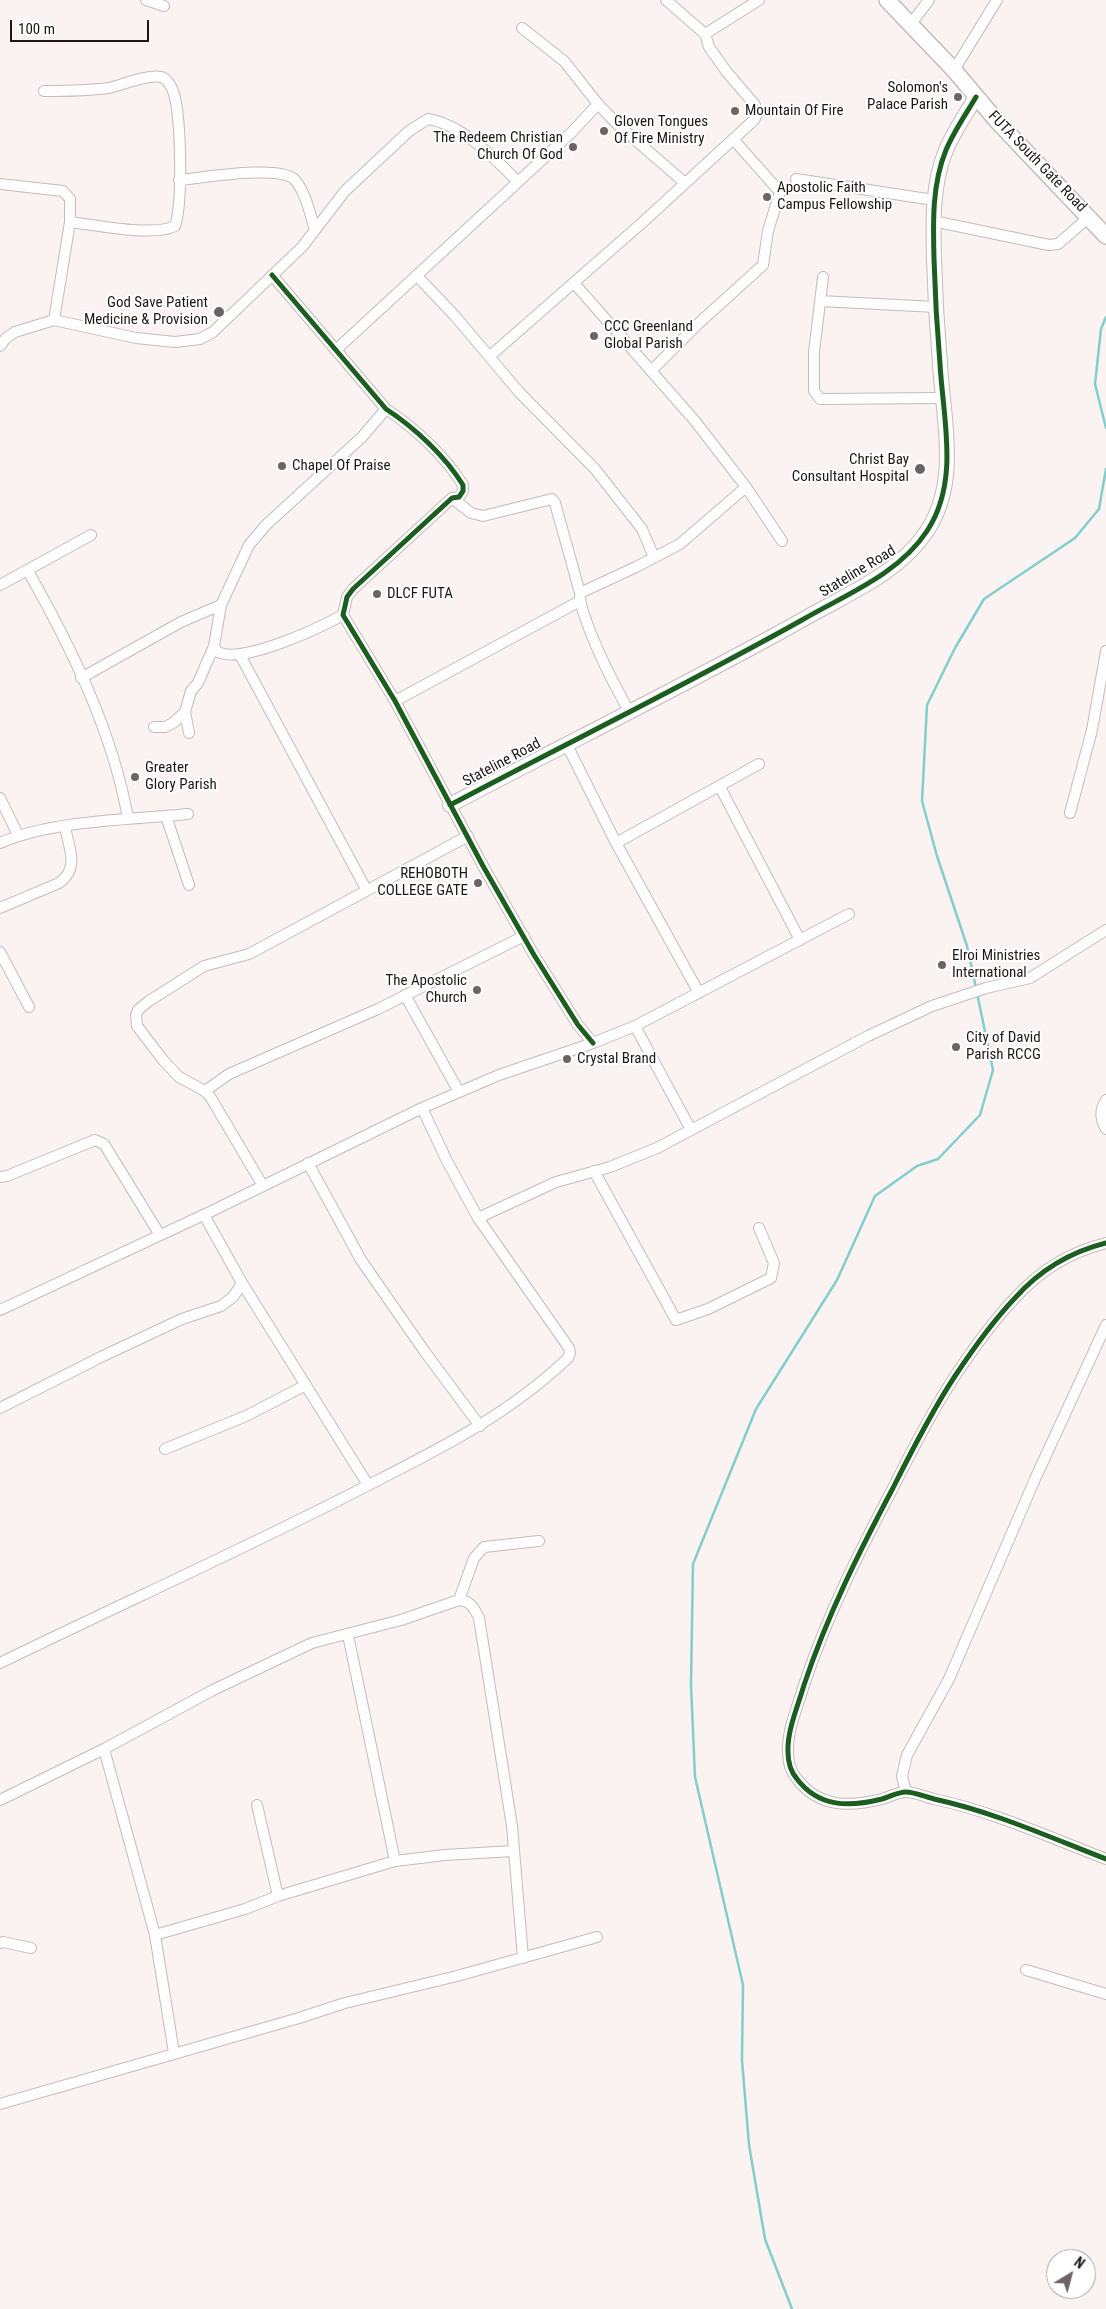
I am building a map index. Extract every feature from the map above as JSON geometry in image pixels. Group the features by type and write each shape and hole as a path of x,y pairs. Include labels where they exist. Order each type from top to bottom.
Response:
{"main road":[{"name":"FUTA South Gate Road","path":"887,0 1106,236"}],"street":[{"path":"146,0 164,6"},
{"path":"490,356 685,183 754,120 757,114 755,105 726,71 709,47 705,34 666,0"},
{"path":"705,34 759,0"},
{"path":"910,25 929,0"},
{"path":"954,70 997,0"},
{"path":"522,28 564,61 598,104 618,125 685,183"},
{"path":"44,91 79,92 155,76 162,77 169,83 174,94 178,133 179,180 178,216 175,226 167,230 150,231 70,222"},
{"name":"Stateline Road","path":"450,805 566,743 749,650 887,572 910,554 928,530 939,506 946,478 947,440 942,398 936,307 934,200 936,184 946,150 976,97"},
{"path":"337,349 571,133 598,104"},
{"path":"0,346 6,338 15,332 54,320 136,338 175,342 200,339 213,332 302,248 345,191 409,131 428,119 438,120 493,156 518,182"},
{"path":"652,371 698,323 763,265 768,231 780,192 733,139"},
{"path":"179,180 242,173 281,172 288,174 295,179 302,191 315,230"},
{"path":"796,179 934,200"},
{"path":"0,184 63,191 70,199 70,222 54,320"},
{"path":"933,221 1049,245 1058,244 1089,217"},
{"path":"272,275 337,349 386,410 400,419 434,450 460,481 463,491 459,497 452,498 353,589 347,597 343,615 394,702 524,936 568,1008 593,1043"},
{"path":"418,276 490,356 519,392 595,469 642,529 654,557"},
{"path":"823,277 814,352 814,391 817,396 828,399 912,396 942,398"},
{"path":"574,283 695,421 746,487 782,541"},
{"path":"820,301 936,307"},
{"path":"189,733 185,712 191,691 198,683 214,646 221,605 250,545 266,525 362,437 386,410"},
{"path":"394,702 580,597 680,544 746,487"},
{"path":"452,498 471,513 483,516 552,499 555,503 580,597 602,663 629,711"},
{"path":"0,585 28,571 49,556 92,535"},
{"path":"28,571 61,630 106,734 118,770 128,818"},
{"path":"82,678 181,622 221,605"},
{"path":"214,646 216,651 223,656 240,654 303,636 343,615"},
{"path":"1070,813 1092,730 1106,651"},
{"path":"240,654 366,889"},
{"path":"154,727 165,727 173,723 185,712"},
{"path":"566,743 616,843 699,993"},
{"path":"616,843 759,764"},
{"path":"720,786 800,940"},
{"path":"0,798 18,835"},
{"path":"0,843 18,835 65,827 128,818 188,814"},
{"path":"166,816 189,885"},
{"path":"0,908 59,883 71,871 72,864 65,827"},
{"path":"263,1186 205,1091 179,1077 163,1060 137,1026 136,1015 138,1010 204,966 249,954 366,889 468,836"},
{"path":"0,1310 204,1215 422,1108 499,1075 593,1043 635,1026 849,914"},
{"path":"478,1218 556,1182 628,1161 691,1130 868,1036 932,1006 986,988 1030,978 1106,930"},
{"path":"205,1091 229,1074 405,995 524,936"},
{"path":"0,952 29,1007"},
{"path":"405,995 459,1092"},
{"path":"635,1026 691,1130"},
{"path":"1106,1100 1101,1114 1102,1123 1106,1128"},
{"path":"0,1663 137,1596 249,1546 480,1426 564,1361 570,1353 478,1218 447,1161 422,1108"},
{"path":"0,1177 7,1176 99,1140 104,1144 160,1236"},
{"path":"308,1163 361,1260 425,1352 480,1426"},
{"path":"594,1171 673,1318 676,1320 708,1309 771,1278 774,1263 759,1228"},
{"path":"204,1215 242,1282 368,1485"},
{"path":"1106,1243 1076,1252 1058,1261 1037,1277 1016,1296 955,1376 911,1453 858,1554 811,1664 792,1722 788,1750 790,1767 796,1778 808,1791 824,1801 842,1804 863,1803 906,1792 999,1816 1106,1859"},
{"path":"0,1408 182,1319 221,1306 233,1297 242,1282"},
{"path":"906,1792 902,1776 907,1755 949,1679 1031,1488 1106,1325"},
{"path":"166,1449 246,1416 306,1385"},
{"path":"459,1600 474,1558 484,1547 539,1541"},
{"path":"0,1800 104,1749 176,1709 312,1643 402,1620 459,1600 470,1603 479,1618 512,1826 523,1958"},
{"path":"348,1635 396,1861"},
{"path":"104,1749 155,1935 174,2053"},
{"path":"257,1805 278,1896"},
{"path":"155,1935 396,1861 445,1855 513,1851"},
{"path":"0,2104 362,1998 523,1958 597,1937"},
{"path":"0,1943 31,1948"},
{"path":"1026,1970 1106,1994"}],"waterway":[{"path":"1106,317 1101,329 1095,384 1106,428"},
{"path":"976,988 967,946 937,856 922,801 927,705 955,648 984,599 1075,538 1099,509 1106,469"},
{"path":"792,2309 765,2239 749,2145 742,2060 743,1985 695,1777 691,1685 693,1564 756,1409 837,1280 875,1196 917,1166 938,1159 980,1115 993,1070 977,993"}],"cycle path":[{"path":"450,805 715,668 853,592 902,560 927,531 937,512 943,492 947,449 935,285 934,203 938,176 946,150 956,129 976,97"},
{"path":"272,275 386,409 429,443 463,485 463,491 459,497 452,498 353,589 347,597 343,615 395,701 483,866 534,955 578,1025 593,1043"},
{"path":"1106,1243 1080,1251 1056,1263 1025,1288 984,1335 947,1389 922,1431 880,1512 833,1609 813,1659 796,1710 788,1744 790,1767 793,1773 806,1789 825,1800 847,1804 870,1802 900,1793 913,1793 1000,1818 1106,1859"}],"place":[{"name":"Solomon's Palace Parish","path":"958,97"},
{"name":"Mountain Of Fire","path":"735,111"},
{"name":"Gloven Tongues Of Fire Ministry","path":"604,131"},
{"name":"The Redeem Christian Church Of God","path":"573,147"},
{"name":"Apostolic Faith Campus Fellowship","path":"767,197"},
{"name":"God Save Patient Medicine & Provision","path":"219,312"},
{"name":"CCC Greenland Global Parish","path":"594,336"},
{"name":"Chapel Of Praise","path":"282,466"},
{"name":"Christ Bay Consultant Hospital","path":"920,469"},
{"name":"DLCF FUTA","path":"377,594"},
{"name":"Greater Glory Parish","path":"135,777"},
{"name":"REHOBOTH COLLEGE GATE","path":"478,883"},
{"name":"Elroi Ministries International","path":"942,965"},
{"name":"The Apostolic Church","path":"477,990"},
{"name":"City of David Parish RCCG","path":"956,1047"},
{"name":"Crystal Brand","path":"567,1059"}]}
